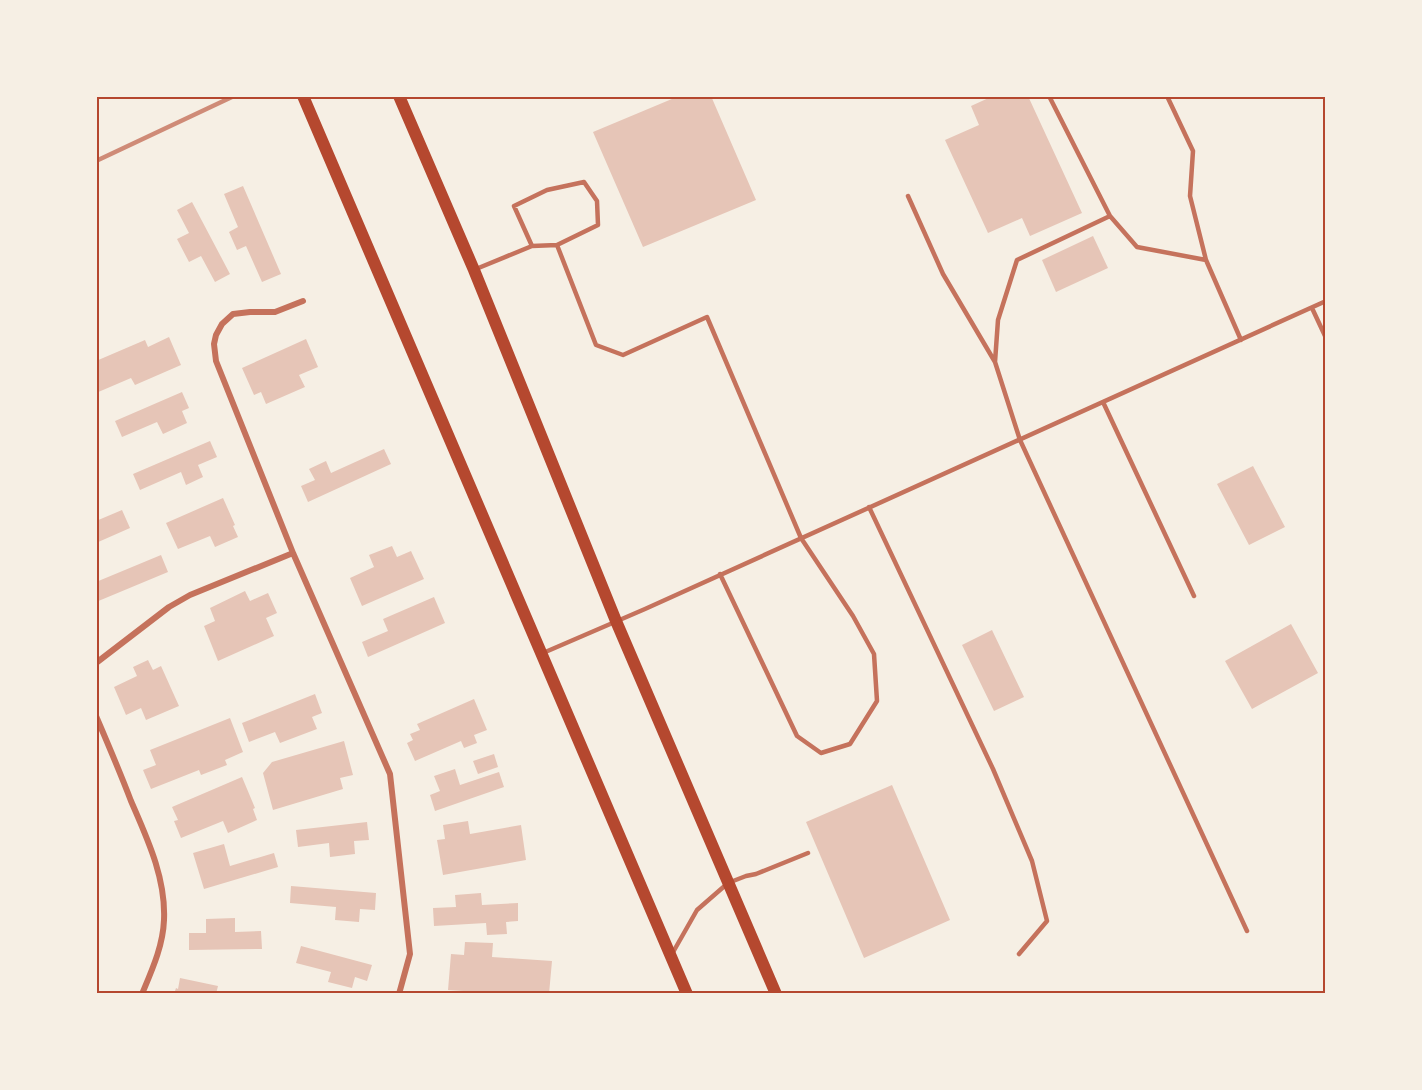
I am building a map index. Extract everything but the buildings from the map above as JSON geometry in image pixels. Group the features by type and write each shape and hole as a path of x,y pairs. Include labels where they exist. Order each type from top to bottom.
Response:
{"main road":[{"path":"303,96 687,994"},
{"path":"399,96 474,270 616,621 776,994"}],"street":[{"path":"303,301 275,312 233,314 222,324 216,335 214,344 216,361 293,554 390,774 410,954 399,994"},
{"path":"96,663 169,607 190,594 293,554"},
{"path":"96,716 153,854 160,883 164,920 161,941 142,994"}],"lane":[{"path":"1049,96 1110,216 1137,247 1206,260"},
{"path":"1167,96 1193,151 1190,196 1206,260 1240,340"},
{"path":"474,270 532,246 557,246 598,225 597,201 584,182 547,190 514,206 532,246"},
{"path":"908,196 943,274 995,362 1020,440 1247,932"},
{"path":"995,362 998,320 1017,260 1110,216"},
{"path":"557,246 596,345 623,356 707,317 801,538 853,616 874,654 878,701 850,744 821,753 797,736 720,574"},
{"path":"541,653 1326,301"},
{"path":"1312,308 1326,338"},
{"path":"1104,402 1194,596"},
{"path":"869,507 993,769 1032,861 1047,921 1019,954"},
{"path":"671,956 697,910 729,883 808,853"}],"railway":[{"path":"96,161 234,96"}]}
